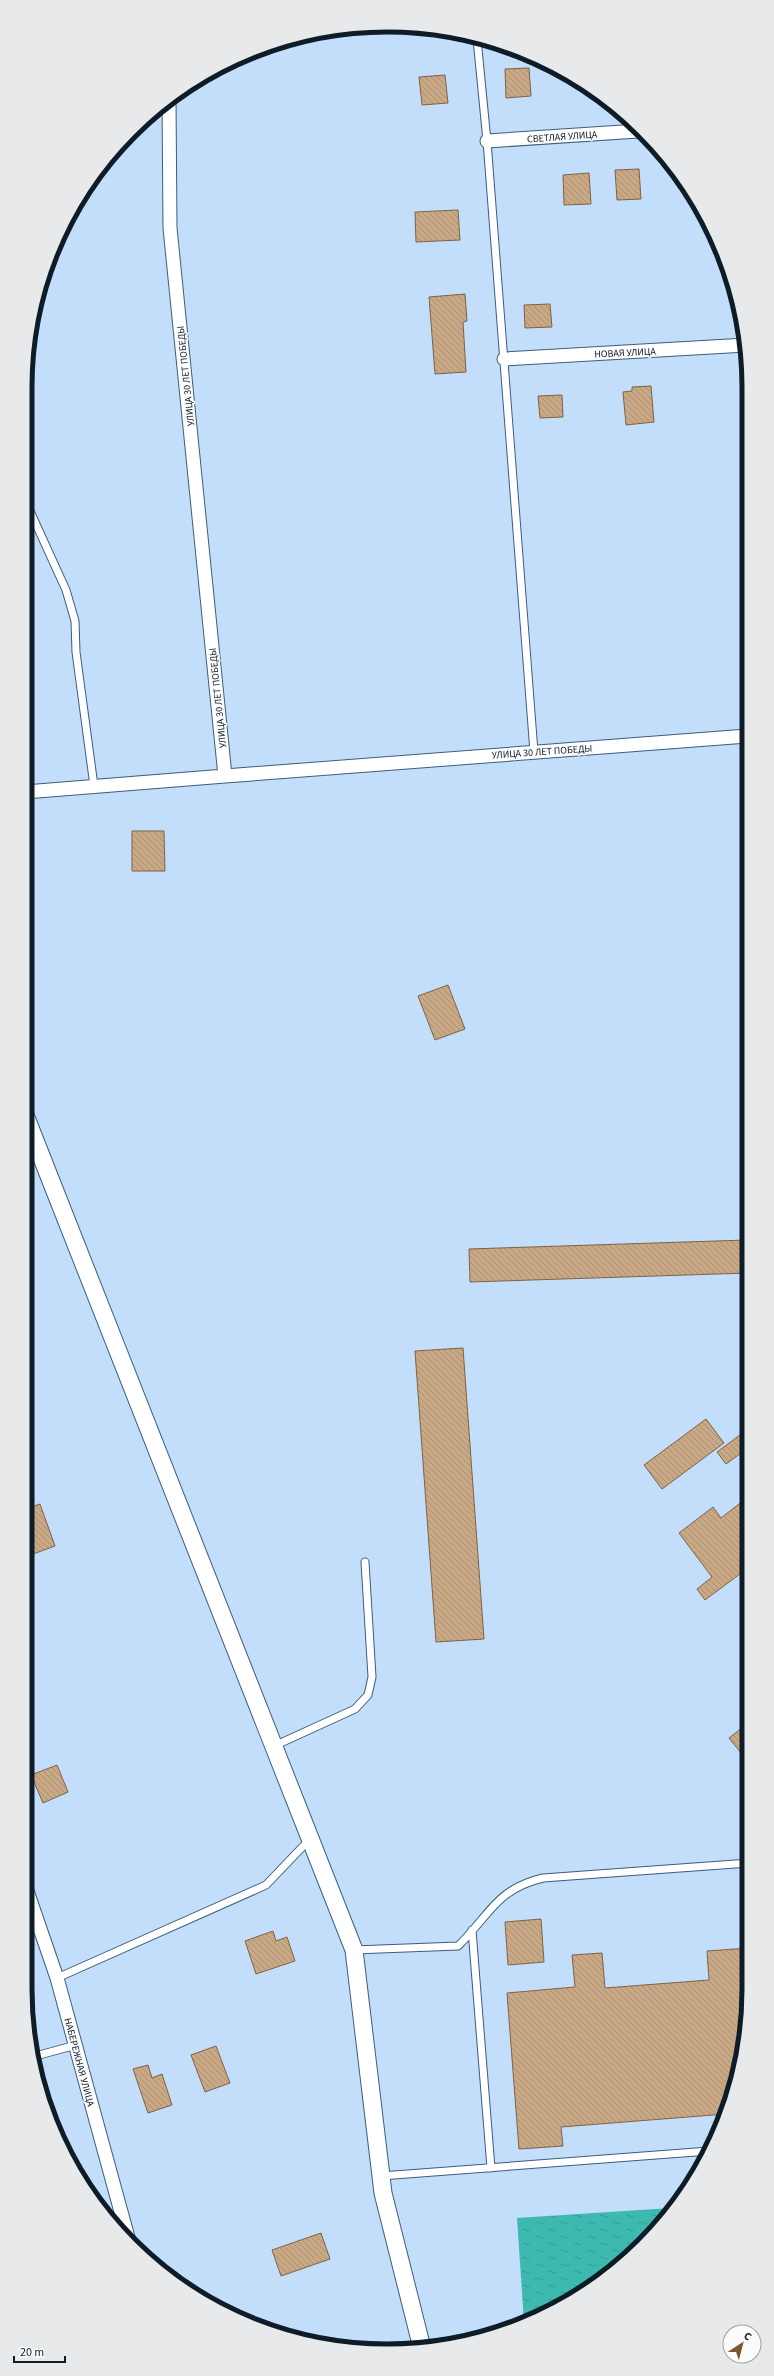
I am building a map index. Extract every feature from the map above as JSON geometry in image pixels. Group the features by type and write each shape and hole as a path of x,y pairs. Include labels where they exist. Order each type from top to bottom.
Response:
{"street":[{"name":"УЛИЦА 30 ЛЕТ ПОБЕДЫ","path":"169,107 170,228 225,776 742,736"},
{"name":"СВЕТЛАЯ УЛИЦА","path":"487,141 633,131"},
{"name":"НОВАЯ УЛИЦА","path":"504,359 739,344"},
{"path":"32,791 225,776"},
{"path":"32,1133 354,1950 383,2193 421,2342"},
{"name":"НАБЕРЕЖНАЯ УЛИЦА","path":"32,1905 57,1978 126,2229"}],"lane":[{"path":"477,44 487,141 534,752"},
{"path":"32,515 66,590 75,621 76,652 94,786"},
{"path":"274,1746 355,1708 368,1695 372,1677 364,1562"},
{"path":"57,1978 266,1885 310,1838"},
{"path":"354,1950 458,1946 497,1900 513,1888 526,1882 543,1878 742,1863"},
{"path":"472,1930 491,2168"},
{"path":"39,2056 76,2045"},
{"path":"381,2176 702,2152"}],"water":[{"path":"666,2208 638,2240 603,2271 564,2296 524,2317 517,2218"}],"building":[{"path":"529,68 531,96 506,98 505,69"},
{"path":"445,75 448,103 422,105 419,77"},
{"path":"639,169 641,199 617,200 615,170"},
{"path":"589,173 591,204 564,205 563,175"},
{"path":"458,210 460,240 416,242 415,212"},
{"path":"465,294 467,321 463,322 466,372 435,374 429,297"},
{"path":"550,304 552,327 525,328 524,305"},
{"path":"651,386 654,422 626,425 623,392 632,391 632,387"},
{"path":"562,395 563,417 540,418 538,396"},
{"path":"132,831 164,831 165,871 132,871"},
{"path":"448,985 465,1029 435,1040 418,996"},
{"path":"742,1240 742,1273 470,1282 469,1249"},
{"path":"463,1348 484,1639 436,1642 415,1351"},
{"path":"706,1419 724,1443 662,1489 644,1465"},
{"path":"742,1433 742,1452 726,1464 717,1452"},
{"path":"742,1502 742,1572 705,1600 697,1589 712,1577 679,1533 713,1507 721,1518"},
{"path":"40,1504 55,1546 32,1554 32,1507"},
{"path":"742,1728 742,1754 729,1738"},
{"path":"57,1765 68,1792 43,1803 32,1775"},
{"path":"541,1919 544,1962 508,1965 505,1922"},
{"path":"273,1931 276,1941 287,1937 295,1961 256,1974 245,1941"},
{"path":"742,1948 742,1989 739,2035 730,2081 719,2115 561,2127 563,2146 519,2149 507,1993 575,1987 572,1955 602,1953 605,1988 709,1980 707,1951"},
{"path":"216,2046 230,2083 205,2092 191,2055"},
{"path":"148,2065 152,2078 162,2074 172,2105 148,2113 133,2069"},
{"path":"321,2233 330,2259 281,2276 272,2250"}]}
